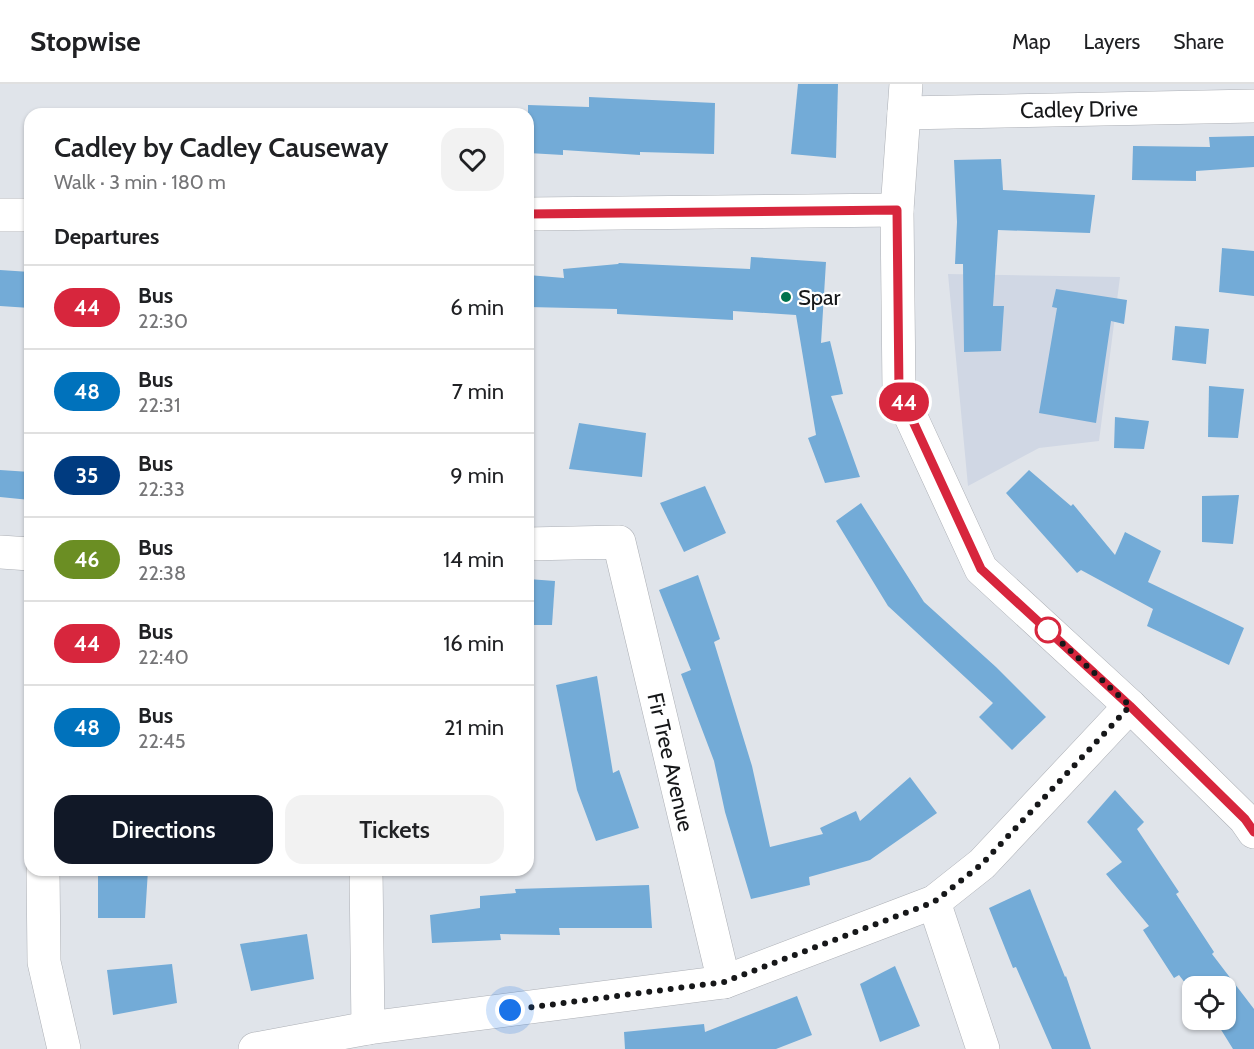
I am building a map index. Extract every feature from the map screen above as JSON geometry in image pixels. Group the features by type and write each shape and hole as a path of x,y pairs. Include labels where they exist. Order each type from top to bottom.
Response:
{"street":[{"name":"Cadley Drive","path":"905,98 1254,106"},
{"path":"905,98 897,210 899,391 981,569 1251,818"},
{"path":"534,214 897,210"},
{"path":"0,215 24,215"},
{"name":"Fir Tree Avenue","path":"534,544 618,543 724,982"},
{"path":"0,552 24,554"},
{"path":"255,1049 368,1028 724,982 934,902 982,864 1130,706"},
{"path":"43,876 44,962 64,1049"},
{"path":"366,876 368,1028"},
{"path":"934,902 983,1049"}],"shaded area":[{"path":"948,274 1120,277 1099,441 1039,448 968,486"}],"building":[{"path":"798,84 838,84 836,158 791,154"},
{"path":"589,97 715,103 714,154 640,152 640,155 563,150 563,155 534,153 534,108 528,108 528,105 589,107"},
{"path":"1254,136 1254,167 1196,171 1196,181 1132,180 1133,146 1210,147 1209,137"},
{"path":"1001,159 1003,190 1095,195 1090,233 998,230 993,306 1004,306 1001,351 964,352 963,264 955,264 957,222 954,160"},
{"path":"1222,248 1254,251 1254,296 1219,292"},
{"path":"751,257 826,262 821,343 830,341 843,394 831,396 860,477 825,483 808,438 816,435 796,315 733,311 733,320 617,314 617,309 534,307 534,276 564,278 563,269 619,263 750,269"},
{"path":"0,270 24,272 24,308 0,306"},
{"path":"1056,289 1127,300 1124,324 1111,321 1096,423 1039,413 1057,308 1052,307"},
{"path":"1175,326 1209,329 1206,364 1172,360"},
{"path":"1209,386 1244,389 1238,438 1208,437"},
{"path":"1115,417 1149,421 1144,449 1114,448"},
{"path":"579,423 646,433 642,477 569,469"},
{"path":"0,470 24,472 24,499 0,497"},
{"path":"1029,470 1071,506 1073,504 1115,555 1125,532 1161,551 1148,582 1244,628 1229,665 1147,626 1153,609 1081,570 1077,573 1006,493"},
{"path":"705,486 726,533 684,552 660,503"},
{"path":"1239,495 1233,544 1202,542 1202,496"},
{"path":"861,503 924,602 996,667 1046,717 1012,750 979,717 993,703 888,606 836,521"},
{"path":"698,575 720,639 714,642 752,766 770,847 823,834 820,828 856,811 860,821 910,777 937,813 870,860 809,877 810,885 751,899 725,812 714,761 681,674 691,670 659,590"},
{"path":"534,579 555,581 552,625 534,625"},
{"path":"597,676 613,773 619,770 639,828 596,841 577,790 556,685"},
{"path":"1115,790 1144,822 1137,829 1179,892 1176,894 1214,952 1212,954 1229,976 1182,976 1182,979 1179,975 1174,978 1143,930 1149,926 1106,874 1122,862 1087,822"},
{"path":"98,876 148,876 145,918 98,918"},
{"path":"649,885 652,928 559,928 560,935 500,934 501,940 432,943 430,915 480,908 480,896 516,893 515,889"},
{"path":"1030,889 1066,976 1091,1049 1052,1049 1016,967 1013,968 989,908"},
{"path":"307,934 314,979 251,991 240,944"},
{"path":"172,964 177,1003 113,1015 107,970"},
{"path":"895,966 920,1026 880,1042 860,984"},
{"path":"1236,985 1254,1009 1254,1049 1233,1049 1221,1030 1236,1030"},
{"path":"797,996 812,1035 776,1049 625,1049 624,1032 704,1024 705,1032"}],"bus line":[{"name":"44","path":"534,214 897,210 899,391 981,569 1130,706 1245,819 1254,832"}],"place":[{"name":"Spar","path":"786,297"}],"route":[{"path":"510,1010 724,982 934,902 982,864 1130,706 1048,630"}]}
